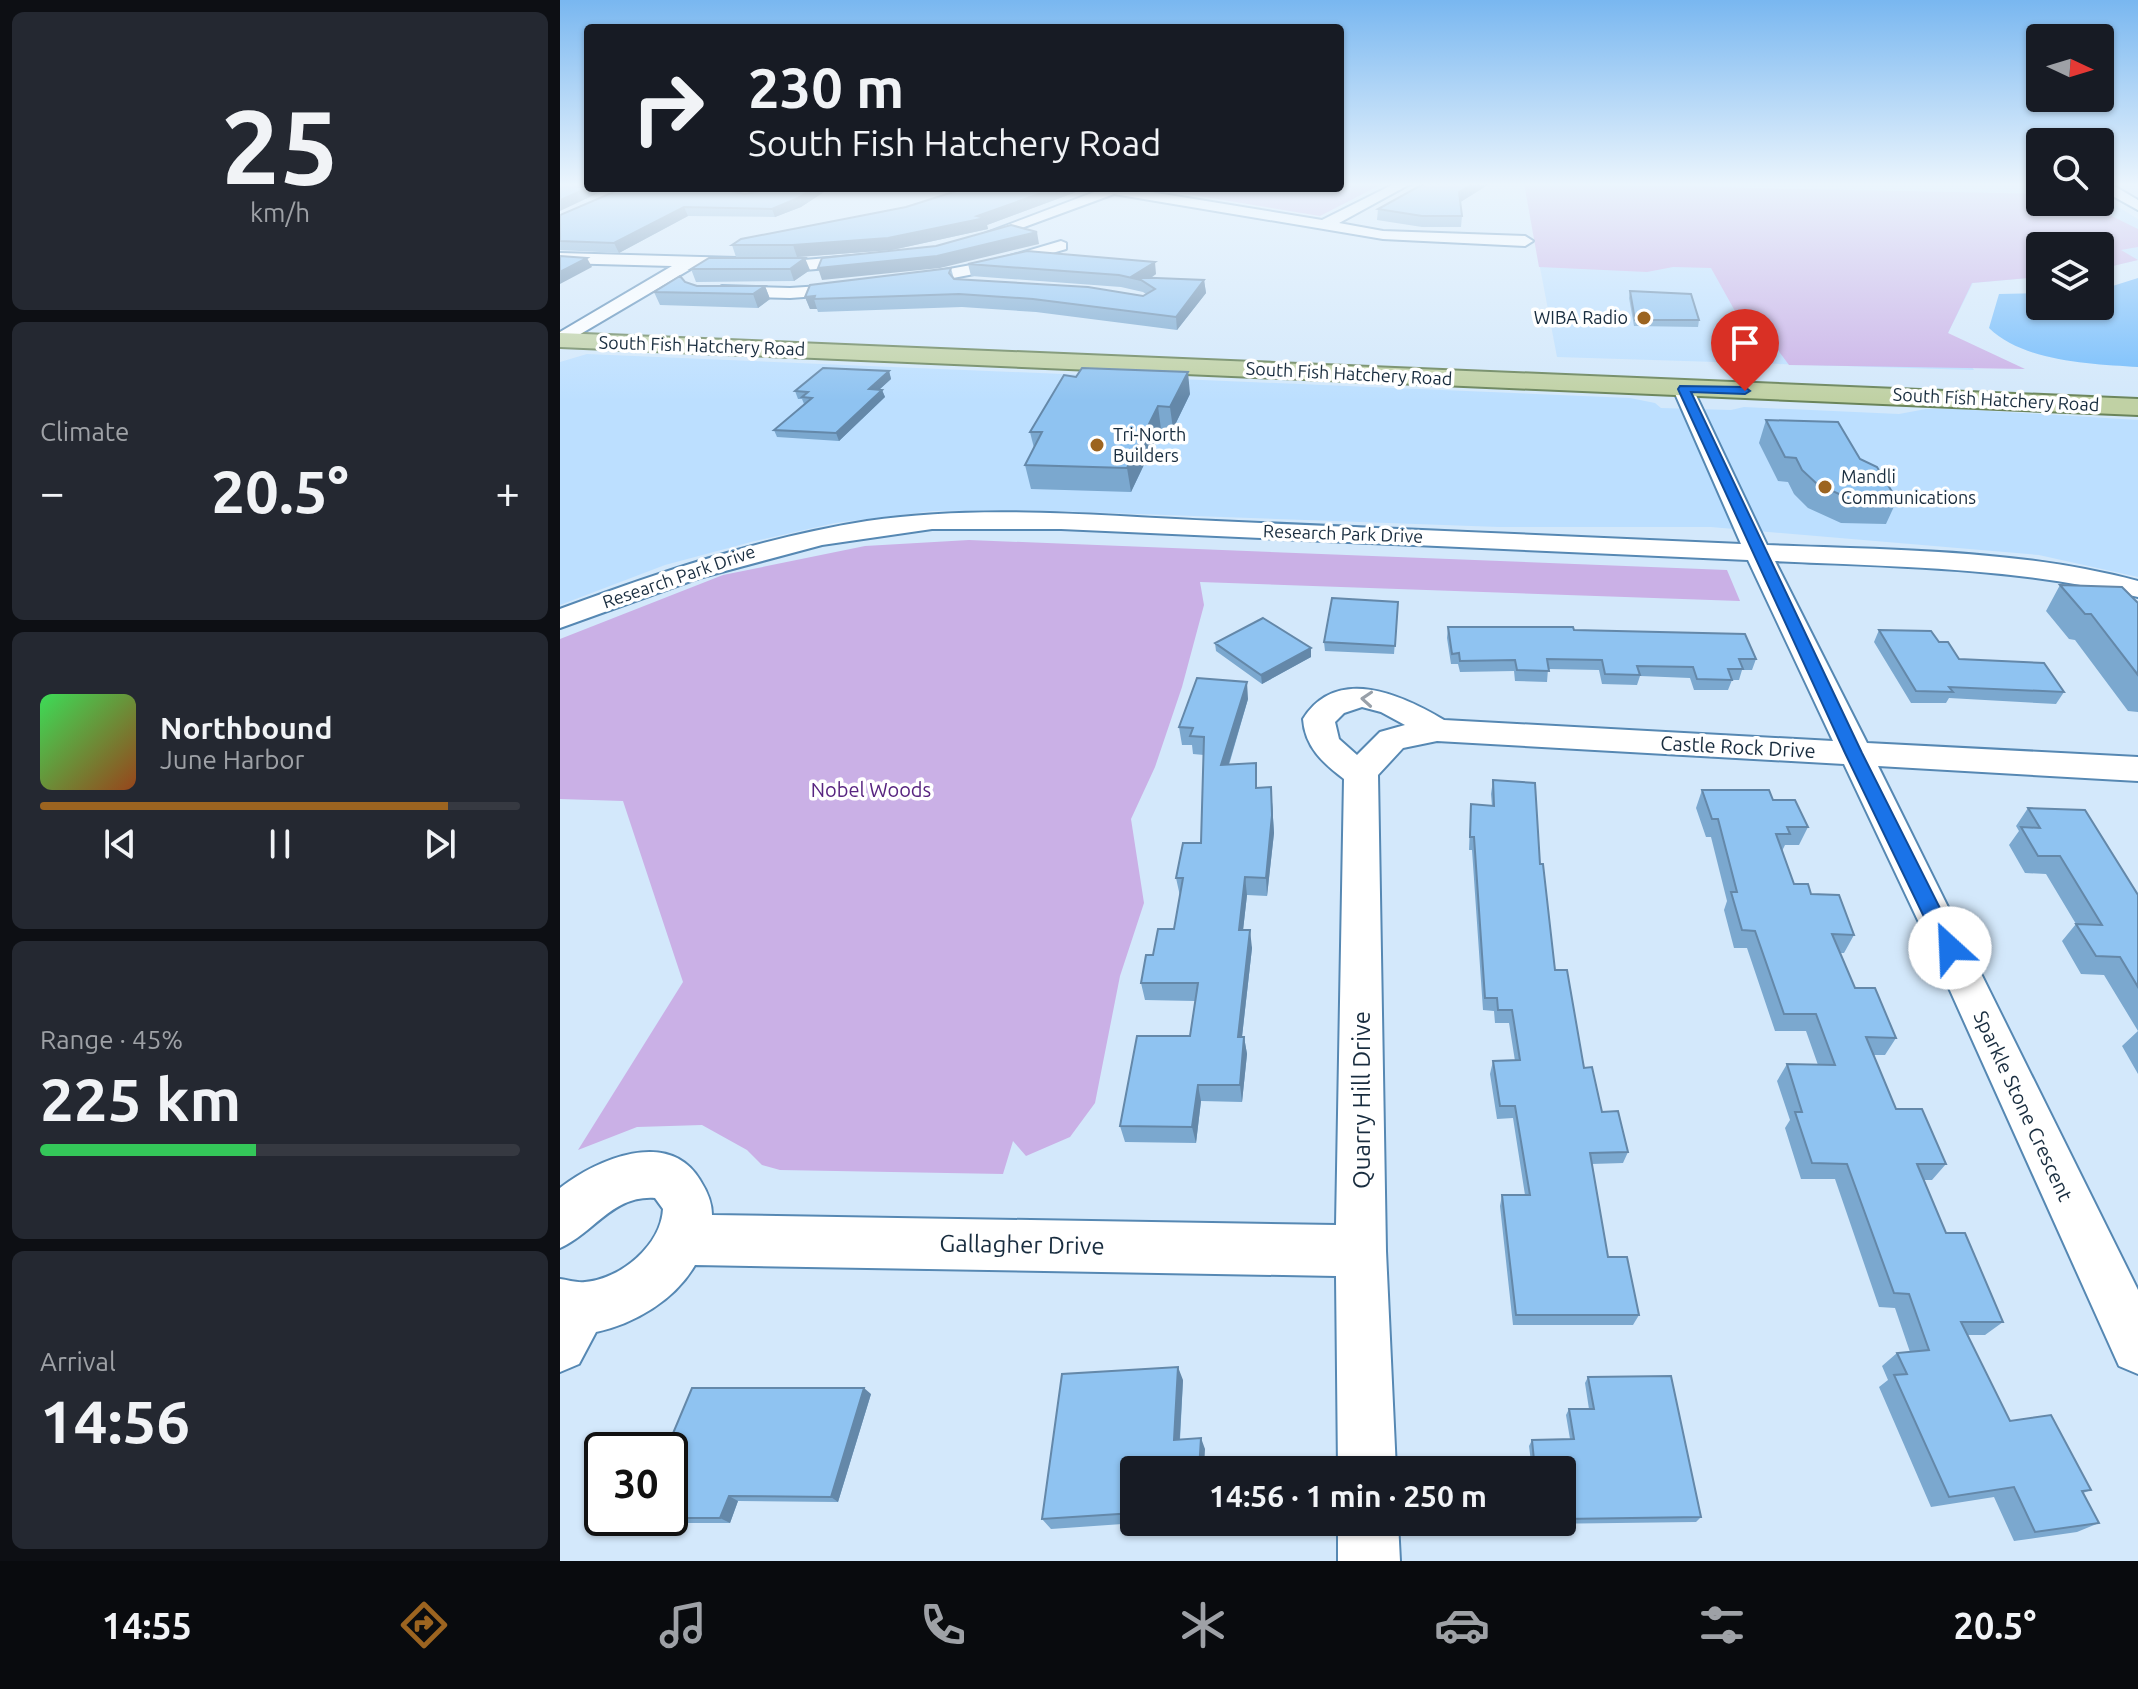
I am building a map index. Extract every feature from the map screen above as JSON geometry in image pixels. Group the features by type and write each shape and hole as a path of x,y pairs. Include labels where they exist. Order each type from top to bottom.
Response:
{"main road":[{"name":"South Fish Hatchery Road","path":"572,325 1409,364 2138,391"},
{"name":"South Fish Hatchery Road","path":"560,340 2138,407"}],"street":[{"path":"711,290 790,293 879,286 995,265 1027,256"},
{"path":"560,258 804,265 887,261 909,281 977,285"},
{"path":"632,276 657,261"},
{"path":"560,340 572,325 689,263"},
{"name":"Sparkle Stone Crescent","path":"1683,389 2138,1347"},
{"name":"Research Park Drive","path":"560,619 710,564 769,547 866,528 916,523 1061,522 1997,563 2073,574 2138,589"},
{"path":"1374,758 1331,752 1319,736 1319,719 1330,705 1349,699 1374,697 1401,708 1437,730"},
{"name":"Castle Rock Drive","path":"1374,758 1402,734 1437,730 2138,769"},
{"name":"Quarry Hill Drive","path":"1367,1456 1361,1251 1374,758"},
{"path":"560,1223 591,1194 615,1181 639,1174 661,1175 674,1182 687,1197 689,1217 682,1240 667,1262 643,1285 621,1300 566,1320"},
{"name":"Gallagher Drive","path":"682,1240 1361,1251"},
{"path":"1368,1536 1369,1561"}],"shaded area":[{"path":"1538,256 2026,256 2026,278 1973,283 1948,333 1974,370 1557,357"},
{"path":"2114,256 2138,256 2138,260 2114,266"},
{"path":"587,354 1630,398 1655,403 1661,408 1731,410 1744,407 1899,414 1926,409 1957,409 2138,420 2138,577 2039,555 1711,527 1499,527 1025,510 933,511 835,523 751,542 665,565 560,605 560,362"}],"green space":[{"path":"1537,256 2026,256 2026,278 1972,283 1948,333 2025,369 1789,365 1769,338 1740,320 1711,268 1673,267 1647,272 1539,267"},
{"path":"2114,256 2131,256 2138,260 2114,266"},
{"name":"Nobel Woods","path":"969,540 1727,570 1740,601 1200,582 1204,605 1182,687 1155,767 1131,819 1144,903 1120,976 1095,1103 1070,1137 1026,1156 1013,1141 1003,1174 780,1170 762,1165 747,1150 702,1125 637,1127 578,1150 683,982 623,801 560,799 560,639 723,575 865,546"}],"water":[{"path":"2138,278 2138,367 2080,362 2039,354 2021,348 1989,328 1999,294 2026,293 2026,320 2114,320 2114,286"}],"building":[{"path":"560,256 587,258 560,272"},
{"path":"842,256 938,256 818,268 822,258"},
{"path":"1005,256 1083,256 1155,262 1131,277 1204,280 1176,317 1033,299 959,294 805,297 810,285 951,268 949,273 954,279 1088,287 1143,296 1155,289 1141,280 1119,275 968,264"},
{"path":"709,258 805,258 790,269 691,269"},
{"path":"680,276 685,282 697,286 765,286 753,294 654,292"},
{"path":"1630,291 1691,294 1699,320 1635,320"},
{"path":"823,368 889,371 869,389 882,390 836,433 774,430 812,398 802,397 808,392 795,391"},
{"name":"Tri-North Builders","path":"1082,368 1188,372 1170,407 1158,406 1127,468 1025,465 1042,432 1030,432 1064,375 1076,377"},
{"path":"1766,420 1838,422 1860,459 1877,467 1897,500 1850,499 1817,484 1802,470 1796,458 1785,457"},
{"path":"2060,585 2122,587 2138,603 2138,675 2091,614 2085,614"},
{"path":"1332,598 1398,602 1395,646 1324,642"},
{"path":"1263,618 1311,648 1261,675 1215,643"},
{"path":"1448,627 1573,627 1574,630 1745,634 1756,659 1739,659 1743,669 1728,669 1732,680 1697,679 1693,667 1637,666 1640,675 1605,674 1602,660 1547,659 1549,671 1517,670 1515,660 1460,661 1459,653 1452,654"},
{"path":"1879,630 1931,631 1939,642 1948,642 1959,659 2044,663 2064,692 1949,687 1953,692 1916,691"},
{"path":"1197,678 1247,682 1221,765 1256,763 1256,788 1271,787 1272,815 1266,878 1245,877 1239,930 1250,930 1238,1037 1244,1037 1240,1085 1198,1085 1192,1127 1120,1126 1137,1036 1190,1036 1198,983 1141,983 1146,955 1153,955 1158,929 1174,929 1183,878 1176,878 1183,843 1201,843 1204,737 1190,736 1193,728 1179,727"},
{"path":"1493,780 1535,783 1540,864 1543,864 1555,970 1567,970 1584,1068 1592,1067 1602,1112 1618,1111 1628,1152 1590,1153 1608,1257 1627,1257 1639,1315 1516,1315 1502,1195 1530,1195 1515,1106 1500,1106 1493,1061 1520,1060 1512,1010 1498,1010 1497,998 1485,998 1474,837 1470,837 1471,804 1494,806"},
{"path":"1702,790 1769,790 1773,800 1795,800 1808,827 1787,827 1790,834 1776,834 1794,884 1808,884 1811,894 1839,895 1854,935 1832,934 1855,988 1875,988 1896,1038 1866,1037 1896,1109 1922,1109 1946,1164 1917,1164 1946,1233 1965,1233 2003,1322 1961,1322 2010,1421 2051,1415 2091,1490 2082,1491 2099,1523 2035,1532 2014,1487 1949,1497 1894,1375 1907,1374 1897,1353 1929,1350 1909,1294 1894,1293 1847,1164 1812,1163 1795,1112 1802,1112 1787,1064 1835,1065 1816,1014 1784,1014 1755,931 1742,930 1731,892 1737,892 1718,819 1712,819"},
{"path":"2028,808 2085,810 2138,895 2138,987 2120,957 2096,956 2076,924 2102,925 2060,856 2038,856 2021,827 2040,828"},
{"path":"1178,1367 1174,1440 1201,1438 1200,1456 1120,1456 1120,1514 1042,1519 1062,1374"},
{"path":"1671,1376 1701,1517 1576,1519 1576,1456 1534,1456 1532,1440 1574,1439 1569,1409 1594,1409 1588,1377"},
{"path":"692,1388 864,1388 831,1497 729,1496 720,1518 688,1518 688,1432 674,1432"}],"place":[{"name":"WIBA Radio","path":"1644,318"},
{"name":"Tri-North Builders","path":"1097,445"},
{"name":"Mandli Communications","path":"1825,487"}],"route":[{"path":"1745,391 1683,389 1854,753 1950,948"}]}
